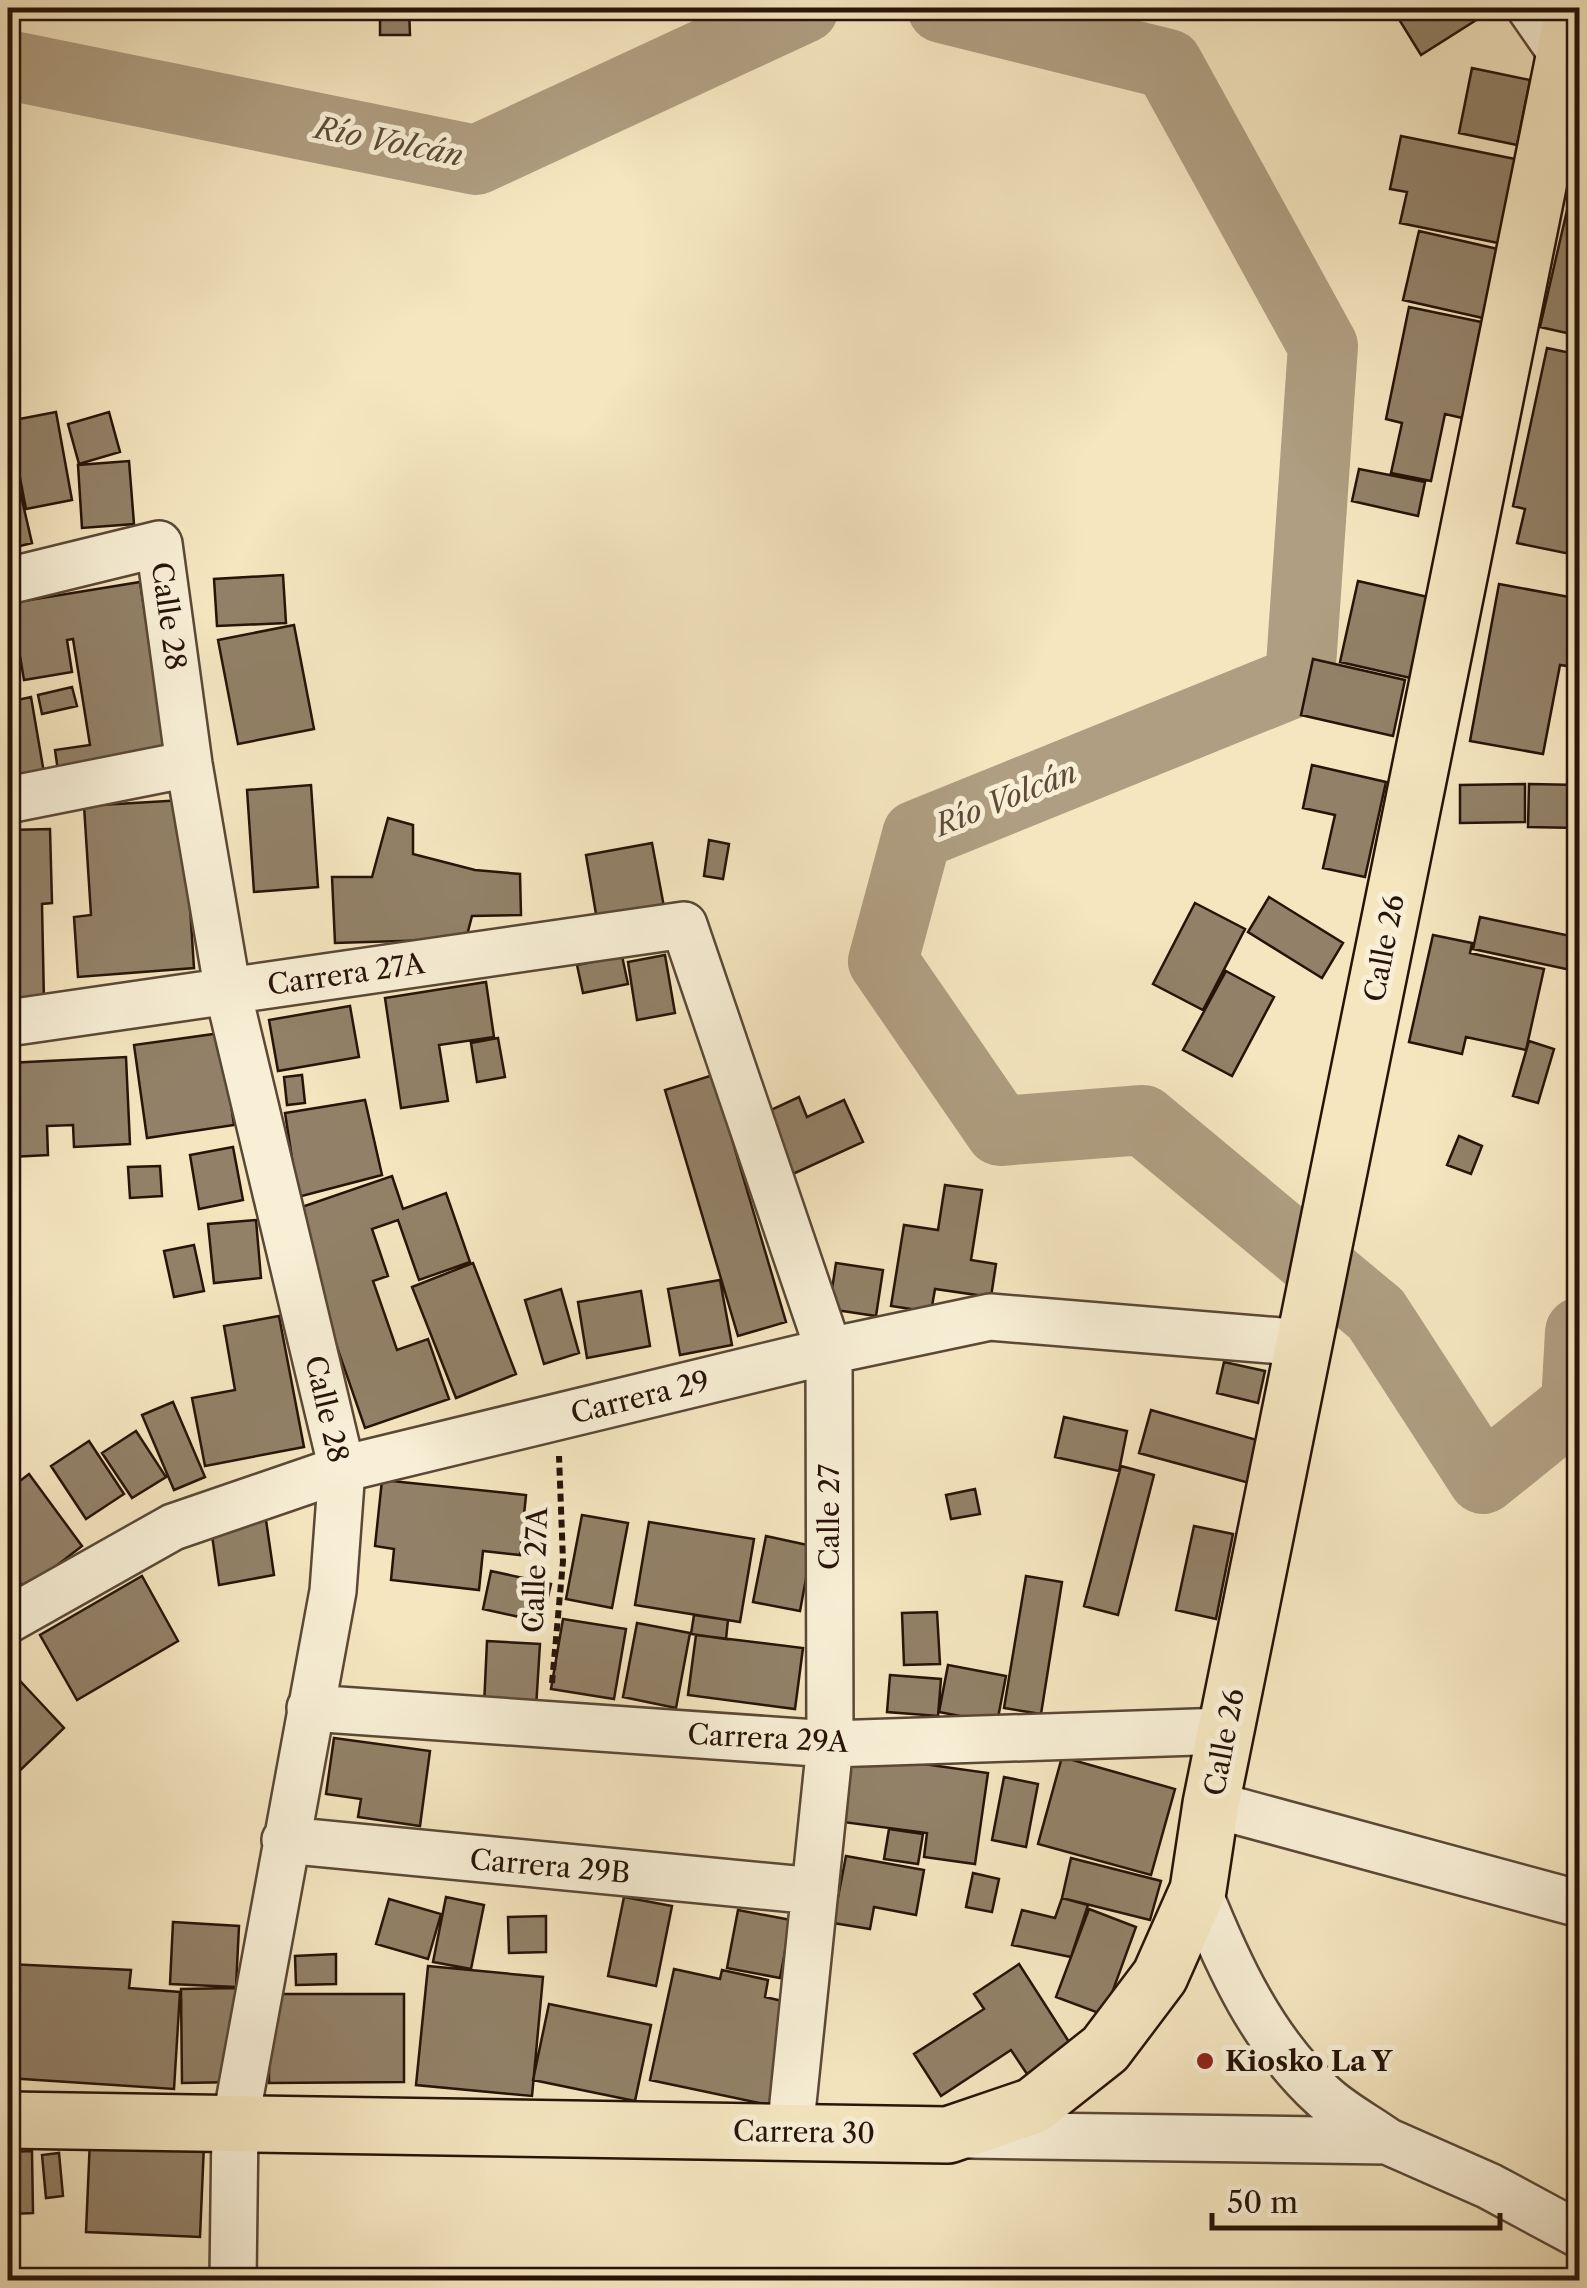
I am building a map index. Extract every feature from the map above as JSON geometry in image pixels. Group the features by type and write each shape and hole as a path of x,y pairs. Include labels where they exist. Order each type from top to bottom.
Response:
{"main road":[{"name":"Calle 26","path":"948,2134 1032,2106 1105,2049 1160,1976 1198,1890 1226,1731 1337,1183 1564,128 1569,32"},
{"name":"Carrera 30","path":"8,2120 948,2134"}],"street":[{"path":"1530,8 1569,32"},
{"name":"Calle 28","path":"8,581 159,544 189,764 228,992 342,1469 333,1591 235,2124 233,2280"},
{"path":"8,800 189,764"},
{"name":"Carrera 27A","path":"8,1023 684,925"},
{"name":"Calle 27","path":"684,925 829,1351 830,1744 790,2132"},
{"name":"Carrera 29","path":"8,1620 173,1527 342,1469 829,1351 990,1317 1306,1333"},
{"name":"Carrera 29A","path":"310,1708 830,1744 1226,1731"},
{"path":"1212,1804 1580,1904"},
{"name":"Carrera 29B","path":"286,1840 815,1891"},
{"path":"1198,1890 1228,1966 1270,2035 1323,2096 1387,2141"},
{"name":"Carrera 30","path":"948,2134 1387,2141 1489,2186 1580,2235"}],"path":[{"name":"Calle 27A","path":"548,1724 563,1561 558,1417"}],"building":[{"path":"380,8 409,8 410,35 380,35"},
{"path":"1392,8 1490,8 1492,10 1421,55"},
{"path":"1472,68 1530,80 1517,145 1459,133"},
{"path":"1401,136 1520,160 1503,244 1400,223 1407,192 1390,189"},
{"path":"1580,164 1580,336 1540,327"},
{"path":"1419,231 1502,250 1487,319 1403,300"},
{"path":"1409,307 1491,324 1471,420 1445,414 1431,481 1391,473 1402,423 1386,419"},
{"path":"1547,348 1580,355 1580,556 1517,543 1525,509 1513,506"},
{"path":"56,412 72,500 26,509 9,421"},
{"path":"109,412 120,452 79,464 68,424"},
{"path":"129,461 134,524 82,528 78,465"},
{"path":"1359,469 1425,482 1418,516 1352,501"},
{"path":"16,474 32,543 8,549 8,476"},
{"path":"283,575 286,623 217,626 214,579"},
{"path":"1358,581 1432,598 1415,679 1340,662"},
{"path":"140,582 167,752 58,771 55,750 90,745 73,639 67,640 72,672 24,680 11,603"},
{"path":"1499,584 1580,599 1580,668 1560,665 1543,754 1470,741"},
{"path":"294,625 314,729 238,744 218,640"},
{"path":"1313,659 1405,680 1393,736 1301,715"},
{"path":"72,687 77,706 42,714 38,695"},
{"path":"31,697 45,779 8,785 8,702"},
{"path":"1312,765 1386,782 1365,877 1323,868 1335,815 1303,808"},
{"path":"1525,784 1525,822 1460,823 1460,785"},
{"path":"1529,784 1580,785 1580,828 1528,827"},
{"path":"311,785 318,887 254,892 247,790"},
{"path":"183,800 194,968 78,977 74,917 91,915 84,806"},
{"path":"388,818 413,825 413,854 475,870 520,874 521,915 472,916 466,939 335,943 332,877 372,877"},
{"path":"50,829 52,903 42,904 44,1002 8,1003 8,830"},
{"path":"709,840 729,844 723,879 704,876"},
{"path":"652,843 664,907 597,920 586,855"},
{"path":"1269,897 1343,943 1322,978 1248,932"},
{"path":"1195,903 1245,929 1203,1010 1153,984"},
{"path":"1480,917 1580,938 1580,972 1473,949"},
{"path":"1433,935 1472,943 1470,953 1544,969 1526,1050 1466,1037 1462,1054 1409,1042"},
{"path":"665,955 675,1013 637,1020 628,962"},
{"path":"622,956 628,984 583,993 577,965"},
{"path":"1226,971 1274,997 1232,1076 1183,1050"},
{"path":"486,982 494,1037 439,1045 448,1101 401,1108 385,998"},
{"path":"350,1006 359,1057 278,1071 269,1020"},
{"path":"221,1033 234,1125 147,1138 134,1045"},
{"path":"498,1038 505,1077 477,1082 471,1043"},
{"path":"1529,1041 1554,1049 1538,1103 1513,1096"},
{"path":"126,1057 130,1144 74,1147 73,1125 47,1126 48,1155 11,1157 8,1063"},
{"path":"302,1075 305,1103 287,1105 284,1077"},
{"path":"713,1075 786,1322 738,1336 665,1090"},
{"path":"799,1097 807,1117 844,1100 863,1142 784,1178 756,1117"},
{"path":"365,1100 382,1175 298,1197 285,1113"},
{"path":"1459,1136 1482,1146 1471,1174 1447,1165"},
{"path":"233,1147 243,1200 199,1209 190,1155"},
{"path":"160,1166 162,1196 130,1198 128,1167"},
{"path":"392,1176 403,1209 446,1193 470,1262 419,1280 398,1220 372,1229 388,1276 373,1281 397,1350 428,1339 449,1399 365,1428 290,1211"},
{"path":"945,1185 982,1190 971,1260 996,1264 991,1297 935,1289 931,1312 891,1306 904,1225 938,1230"},
{"path":"256,1220 261,1278 214,1283 208,1224"},
{"path":"194,1245 204,1291 174,1297 164,1251"},
{"path":"473,1263 516,1374 456,1398 412,1287"},
{"path":"836,1263 883,1270 876,1316 829,1309"},
{"path":"720,1280 732,1345 680,1355 668,1289"},
{"path":"561,1289 579,1353 544,1364 525,1300"},
{"path":"641,1291 650,1346 587,1358 578,1302"},
{"path":"279,1316 304,1447 205,1466 192,1398 235,1390 224,1326"},
{"path":"1224,1362 1265,1371 1258,1403 1217,1393"},
{"path":"173,1402 205,1477 174,1490 142,1415"},
{"path":"1151,1410 1264,1442 1253,1484 1139,1453"},
{"path":"1064,1417 1127,1431 1119,1471 1055,1457"},
{"path":"136,1431 166,1477 132,1498 102,1453"},
{"path":"89,1441 124,1494 86,1519 51,1466"},
{"path":"1121,1466 1154,1475 1118,1615 1084,1606"},
{"path":"29,1474 82,1546 25,1590 8,1566 8,1490"},
{"path":"382,1480 526,1495 520,1555 483,1551 479,1590 391,1580 394,1549 375,1546"},
{"path":"975,1489 980,1514 951,1519 946,1495"},
{"path":"582,1515 628,1523 612,1608 566,1599"},
{"path":"266,1520 274,1575 219,1585 211,1528"},
{"path":"649,1522 754,1539 740,1622 635,1605"},
{"path":"1194,1526 1233,1534 1216,1619 1176,1610"},
{"path":"766,1536 812,1546 800,1611 753,1602"},
{"path":"491,1571 551,1584 542,1622 483,1609"},
{"path":"142,1576 178,1641 77,1700 40,1635"},
{"path":"1026,1576 1062,1582 1041,1714 1004,1708"},
{"path":"937,1612 940,1664 904,1665 902,1613"},
{"path":"694,1615 728,1620 726,1639 691,1634"},
{"path":"563,1619 626,1629 614,1699 551,1689"},
{"path":"637,1623 690,1633 676,1708 623,1697"},
{"path":"696,1635 803,1648 795,1709 688,1695"},
{"path":"487,1641 540,1644 536,1708 484,1706"},
{"path":"948,1665 1006,1676 997,1723 939,1712"},
{"path":"8,1668 64,1728 8,1782"},
{"path":"890,1675 941,1679 938,1716 887,1712"},
{"path":"334,1738 430,1751 420,1826 358,1817 361,1799 326,1794"},
{"path":"852,1754 988,1773 975,1864 924,1857 927,1833 843,1822"},
{"path":"1062,1757 1175,1789 1151,1875 1038,1844"},
{"path":"1004,1777 1038,1784 1026,1847 992,1840"},
{"path":"889,1829 923,1834 918,1864 884,1859"},
{"path":"846,1856 924,1870 916,1915 874,1907 870,1929 833,1923"},
{"path":"1071,1858 1161,1881 1150,1920 1062,1898"},
{"path":"973,1873 999,1879 992,1912 966,1907"},
{"path":"446,1897 484,1905 471,1969 433,1962"},
{"path":"624,1897 672,1906 656,1986 608,1976"},
{"path":"1062,1898 1088,1905 1071,1957 1012,1945 1022,1910 1055,1918"},
{"path":"389,1899 441,1914 428,1959 376,1944"},
{"path":"1089,1909 1136,1927 1104,2015 1056,1997"},
{"path":"738,1910 791,1920 780,1978 727,1968"},
{"path":"546,1916 546,1952 509,1953 508,1917"},
{"path":"173,1922 239,1926 236,1987 170,1984"},
{"path":"336,1954 336,1984 296,1985 295,1956"},
{"path":"8,1964 131,1970 129,1988 180,1992 174,2089 8,2078"},
{"path":"1019,1964 1071,2045 1027,2074 1011,2050 941,2096 914,2054 984,2009 974,1994"},
{"path":"428,1966 543,1977 532,2096 416,2085"},
{"path":"674,1969 720,1979 722,1970 768,1980 765,1997 791,2003 769,2105 650,2080"},
{"path":"236,1988 237,2082 182,2083 181,1989"},
{"path":"269,1994 404,1994 404,2082 269,2083"},
{"path":"549,2004 651,2025 635,2101 533,2080"},
{"path":"90,2139 204,2144 200,2237 86,2232"},
{"path":"32,2151 33,2213 11,2214 12,2280 8,2280 8,2152"},
{"path":"59,2153 63,2196 46,2198 42,2155"}],"waterway":[{"name":"Río Volcán","path":"8,65 476,160 804,8"},
{"name":"Río Volcán","path":"942,8 1168,64 1323,346 1300,680 917,835 883,961 1000,1131 1143,1120 1376,1314 1483,1479 1576,1404 1580,1332"}],"place":[{"name":"Kiosko La Y","path":"1205,2061"}]}
